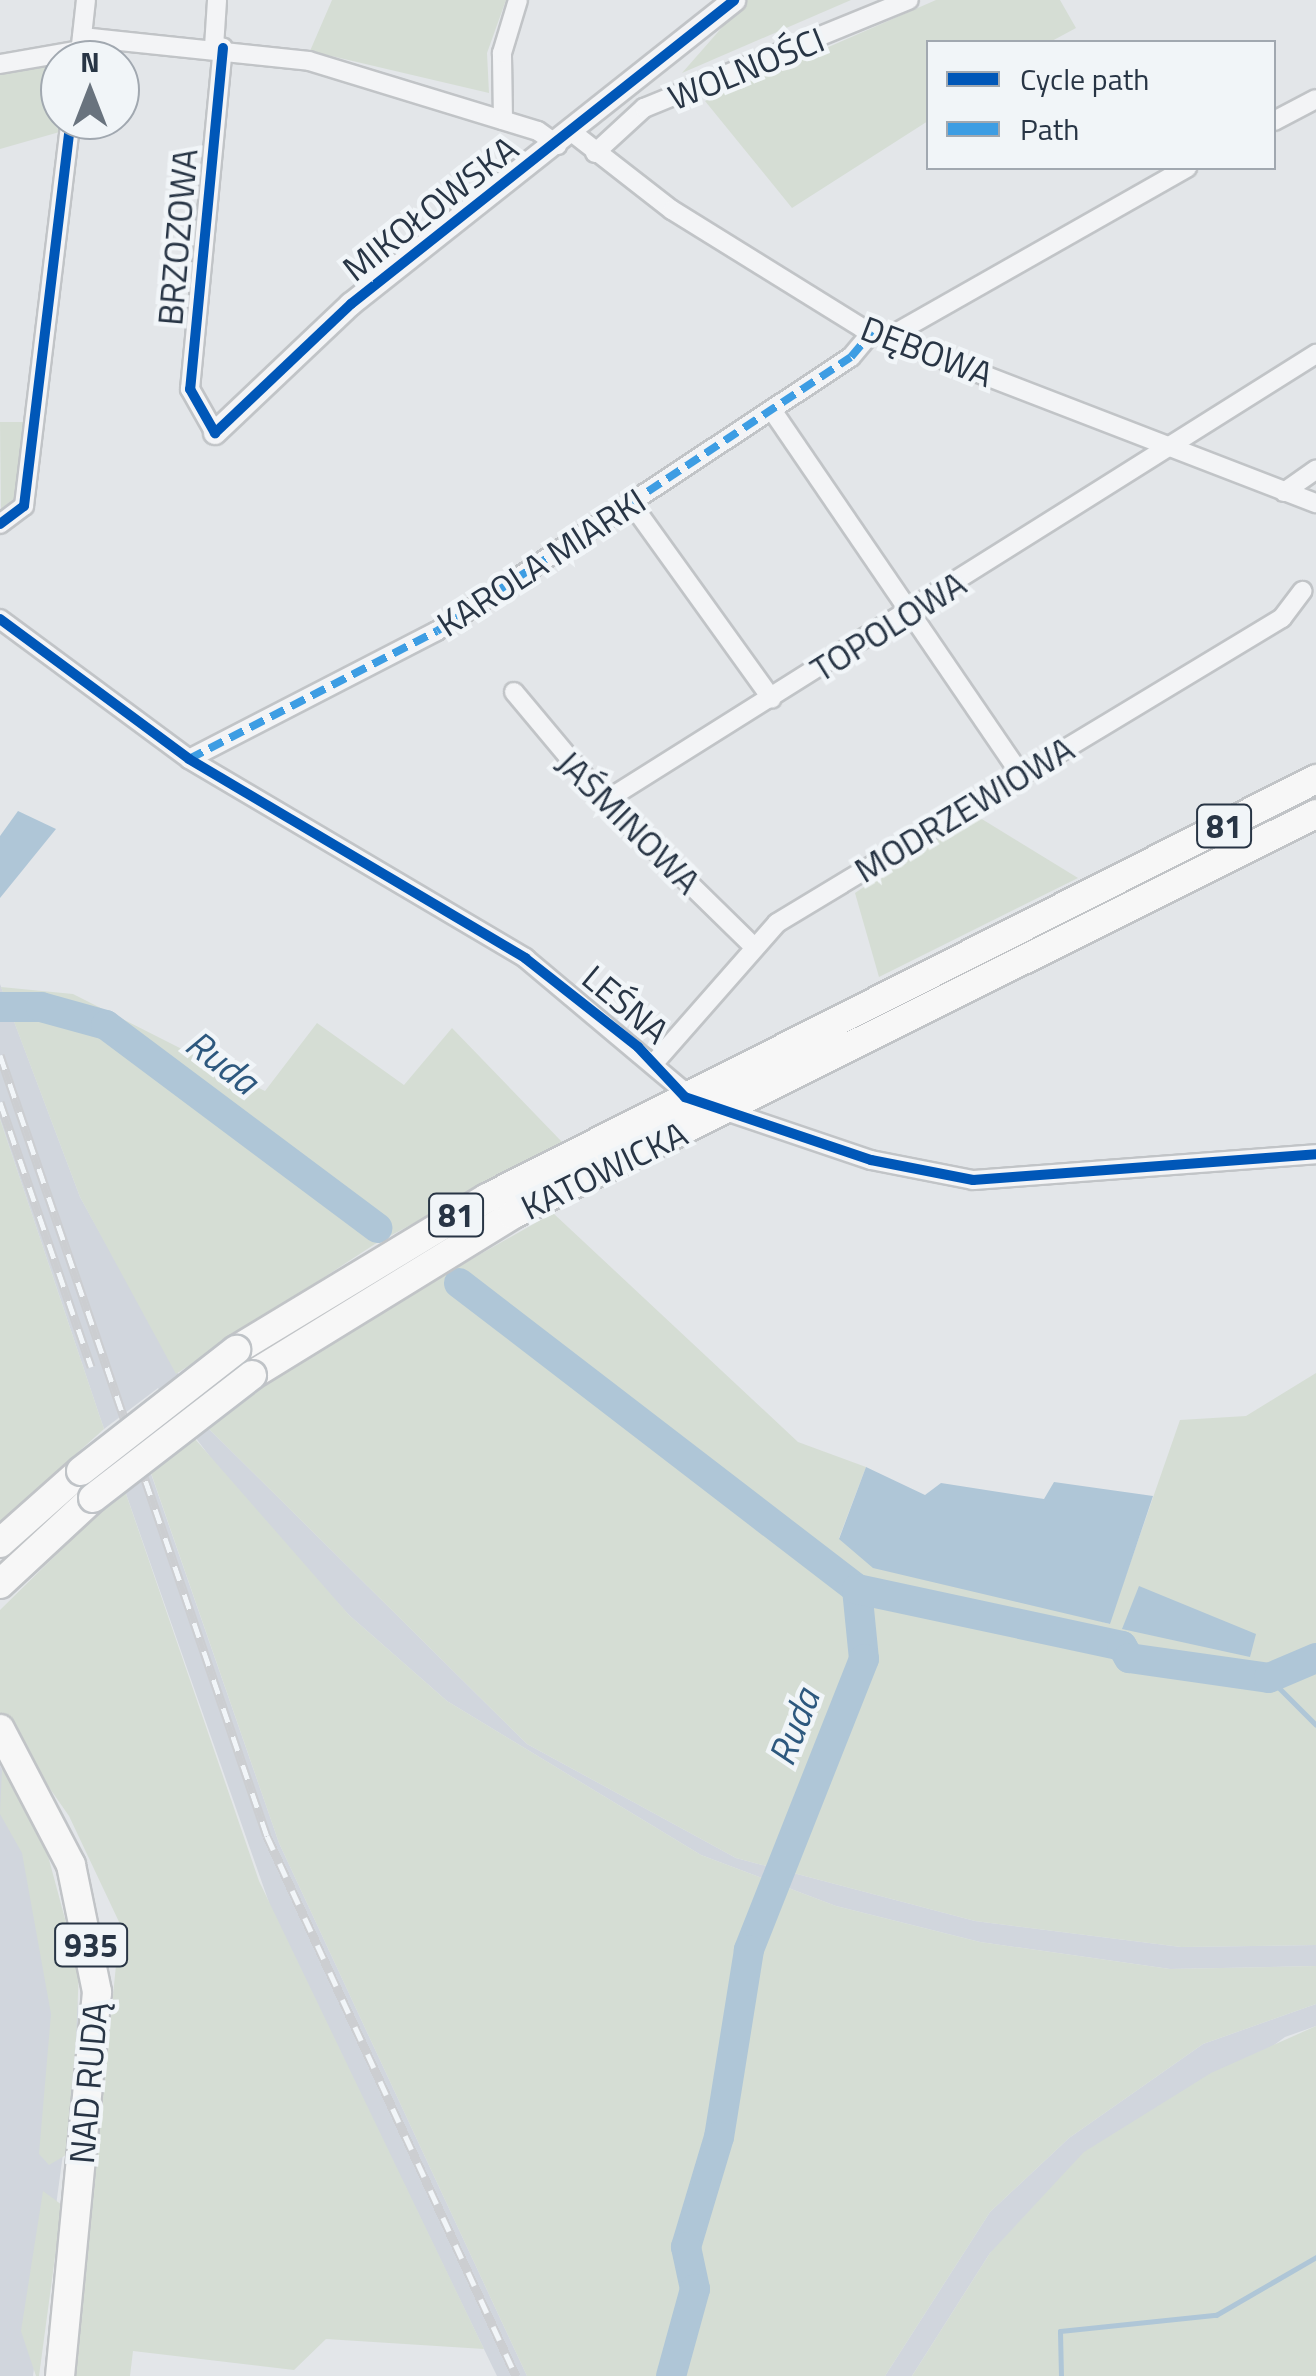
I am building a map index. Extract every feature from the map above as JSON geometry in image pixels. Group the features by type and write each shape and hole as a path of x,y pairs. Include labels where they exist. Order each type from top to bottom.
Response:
{"main road":[{"name":"KATOWICKA","path":"0,1543 81,1471 236,1350 380,1256 685,1097 1316,780"},
{"name":"KATOWICKA","path":"0,1584 92,1498 252,1375 512,1215 1316,814"},
{"name":"NAD RUDĄ","path":"0,1729 65,1848 97,1992 60,2337 60,2376"},
{"name":"NAD RUDĄ","path":"50,2376 60,2337"}],"street":[{"path":"81,40 86,0"},
{"name":"BRZOZOWA","path":"215,433 190,389 218,48 217,0"},
{"path":"502,120 502,54 518,0"},
{"name":"MIKOŁOWSKA","path":"215,433 361,295 565,139 734,0"},
{"name":"WOLNOŚCI","path":"595,154 644,108 909,0"},
{"name":"DĘBOWA","path":"140,49 218,48 309,61 565,139 595,154 735,253 880,335 1316,503"},
{"name":"DĘBOWA","path":"0,64 40,56"},
{"path":"628,89 644,108"},
{"path":"1276,119 1316,99"},
{"path":"0,524 24,506 70,140"},
{"name":"KAROLA MIARKI","path":"189,759 392,660 880,335 1183,170"},
{"name":"TOPOLOWA","path":"606,802 1316,354"},
{"path":"772,410 1020,774"},
{"path":"1284,492 1316,470"},
{"path":"631,503 772,700"},
{"name":"MODRZEWIOWA","path":"654,1062 752,945 1020,774 1282,618 1302,591"},
{"name":"LEŚNA","path":"0,619 189,759 465,916 654,1062 685,1097"},
{"name":"JAŚMINOWA","path":"514,692 606,802 752,945"},
{"path":"685,1097 871,1160 973,1180 1316,1154"}],"shaded area":[{"path":"332,0 506,0 487,53 489,93 310,51"},
{"path":"746,0 851,0 682,73"},
{"path":"936,0 1060,0 1076,28 1054,40 926,40 926,122 792,208 705,101"},
{"path":"40,64 40,138 0,149 0,71"},
{"path":"0,422 27,422 17,496 1,509"},
{"path":"972,813 1078,878 879,977 855,893"},
{"path":"0,984 80,1197 209,1429 527,1744 736,1858 975,1921 1181,1947 1316,1945 1316,1966 1170,1969 980,1942 836,1906 701,1855 447,1701 349,1615 239,1495 158,1388 104,1429 0,1119"},
{"path":"1,987 73,994 265,1091 317,1023 404,1085 452,1028 563,1143 375,1244 176,1374 80,1197"},
{"path":"0,1119 104,1429 0,1522"},
{"path":"553,1213 798,1442 866,1467 839,1538 1109,1624 1180,1420 1246,1416 1316,1373 1316,1945 1181,1947 975,1921 736,1858 527,1744 209,1429 313,1349"},
{"path":"195,1439 349,1615 447,1701 701,1855 836,1906 980,1942 1170,1969 1316,1966 1316,2004 1203,2044 1069,2138 990,2212 885,2376 527,2376 279,1843 151,1473"},
{"path":"149,1468 279,1843 527,2376 497,2376 273,1914 124,1488"},
{"path":"124,1488 259,1881 484,2349 326,2339 294,2370 133,2351 130,2376 76,2376 120,1924 69,1816 0,1717 0,1610"},
{"path":"0,1766 25,1807 74,1969 80,2028 33,2376 0,2376"},
{"path":"2,1769 16,1779 43,1837 79,1971 71,2152 49,2165 39,2154 51,2014 22,1853 0,1814"},
{"path":"1316,2004 1316,2026 1285,2037 990,2253 912,2376 885,2376 990,2212 1069,2138 1203,2044"},
{"path":"1316,2026 1316,2376 912,2376 990,2253 1084,2152 1211,2073"},
{"path":"43,2191 62,2205 36,2376 21,2331"}],"water":[{"path":"18,811 56,829 0,898 0,836"},
{"path":"866,1467 925,1495 941,1483 1044,1499 1054,1482 1153,1496 1110,1624 873,1568 839,1539"},
{"path":"1139,1586 1256,1634 1250,1657 1122,1629"}],"waterway":[{"name":"Ruda","path":"0,1007 41,1007 106,1025 377,1228"},
{"name":"Ruda","path":"459,1283 857,1589 864,1659 749,1950 719,2137 686,2247 695,2289 671,2376"},
{"path":"857,1589 1122,1646 1129,1658 1269,1678 1316,1658"},
{"path":"1269,1678 1316,1725"},
{"path":"1061,2376 1060,2331 1216,2315 1316,2257"}],"railway":[{"path":"0,1055 267,1836 516,2376"},
{"path":"0,1102 91,1367"}],"marked path":[{"path":"189,759 437,631 851,357 872,332"}],"cycle path":[{"path":"223,48 190,389 215,433 351,304 734,0"},
{"path":"0,524 24,506 69,140"},
{"path":"0,619 189,759 525,958 638,1047 685,1097 871,1160 973,1180 1316,1154"}]}
